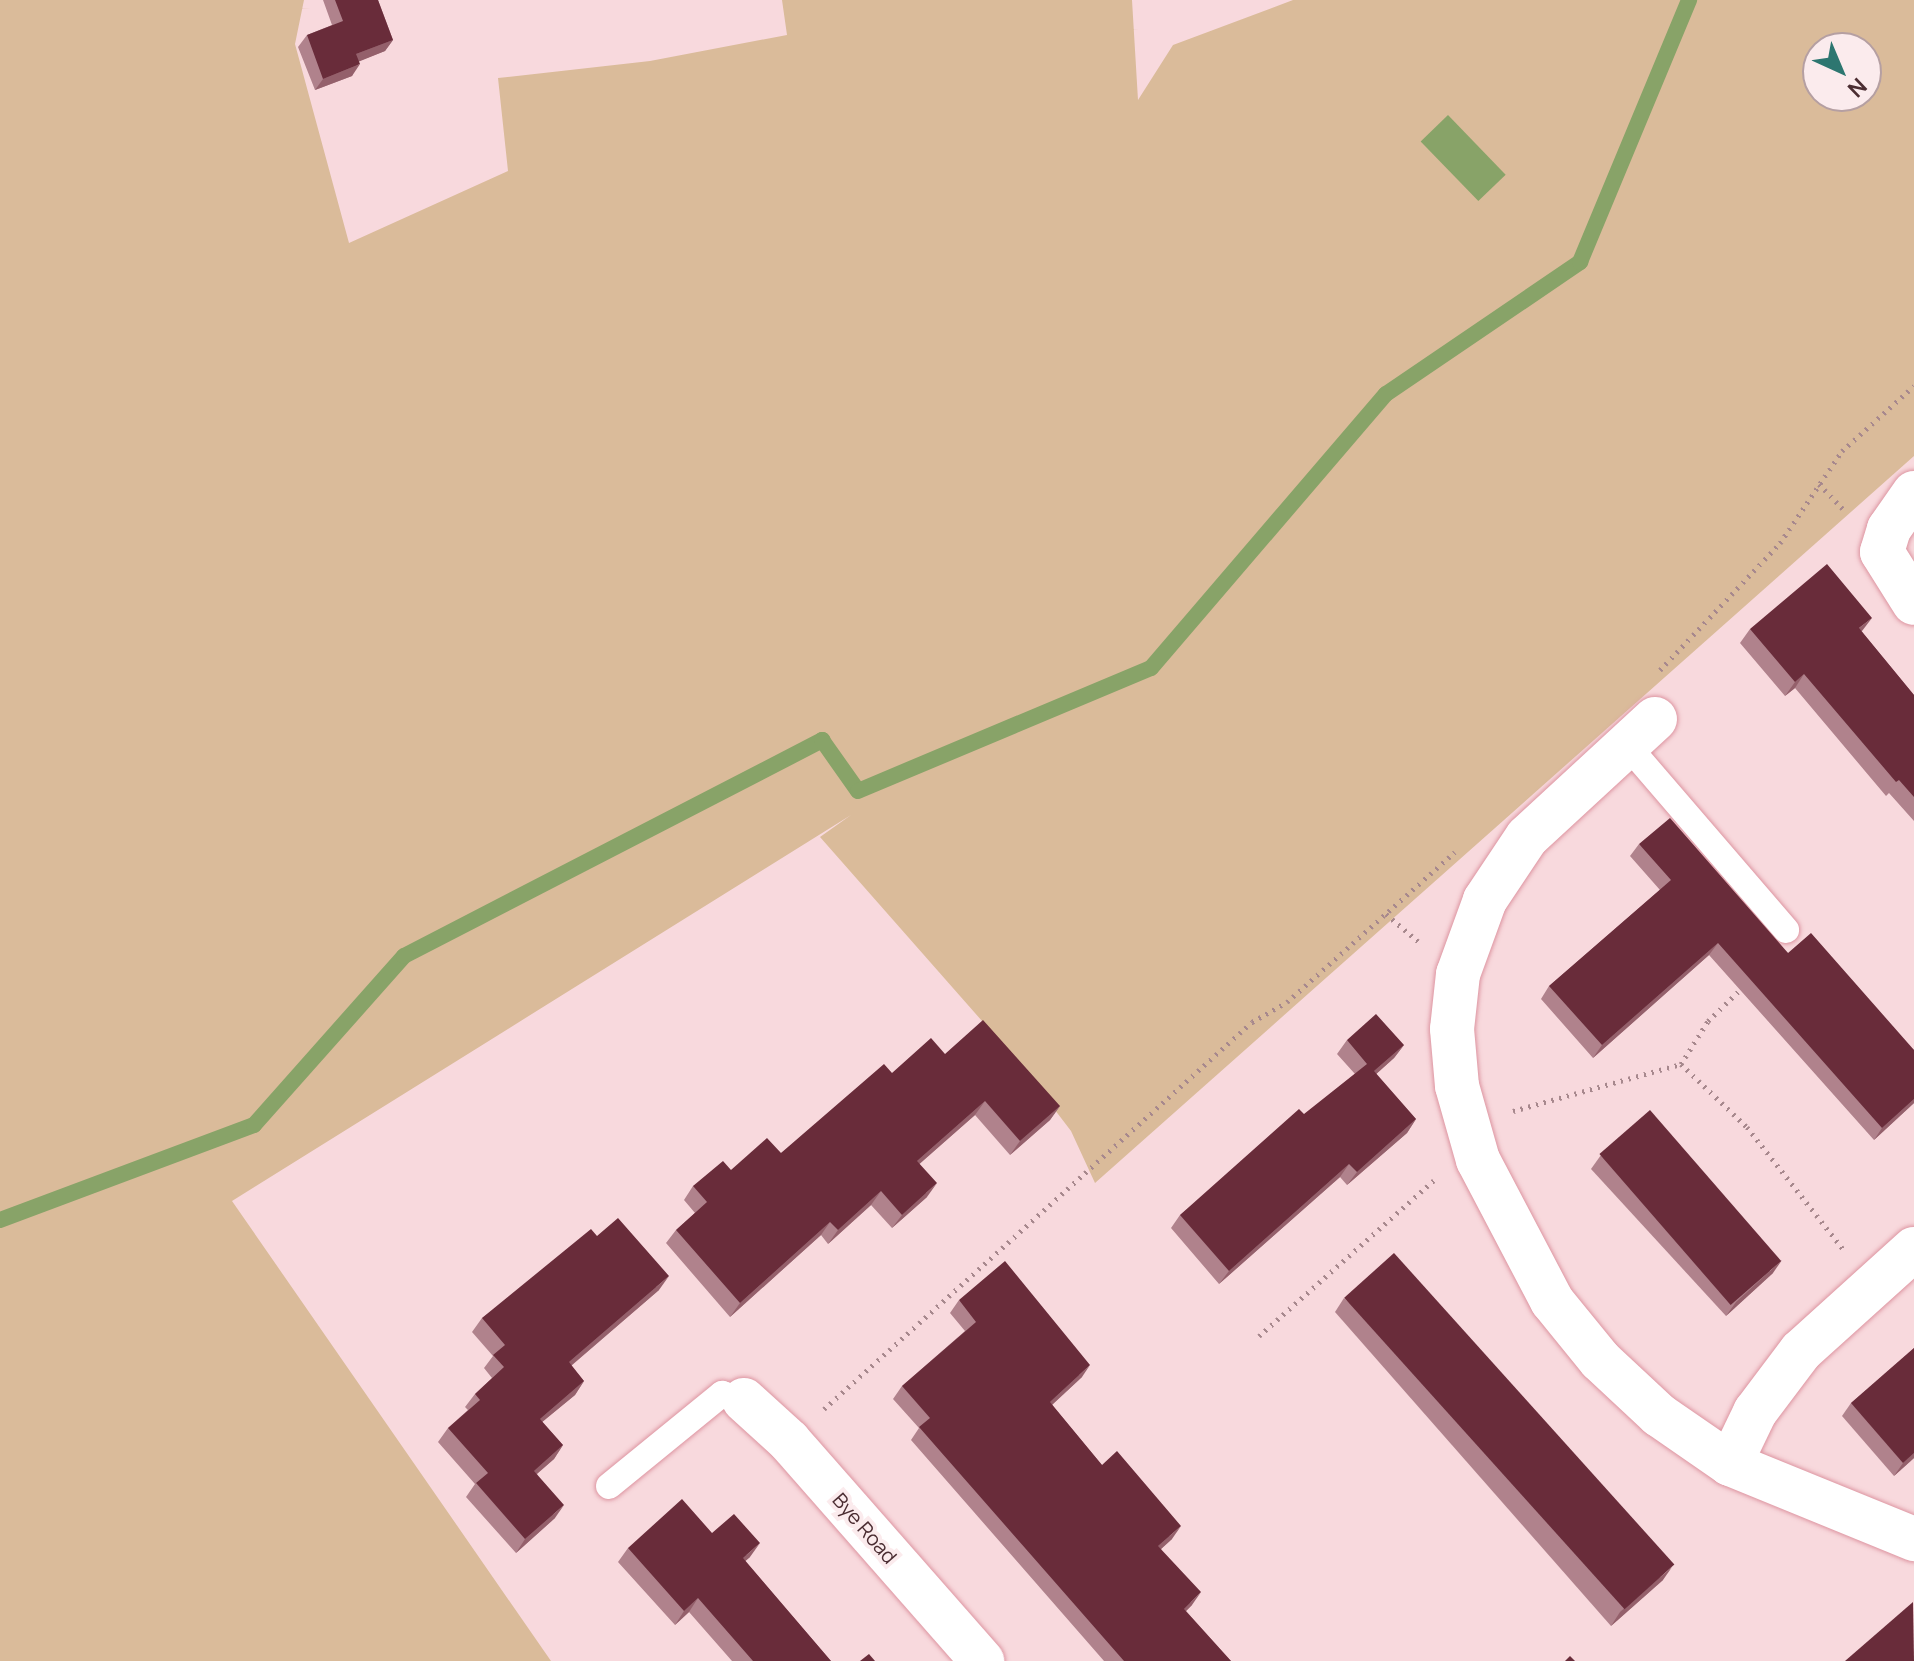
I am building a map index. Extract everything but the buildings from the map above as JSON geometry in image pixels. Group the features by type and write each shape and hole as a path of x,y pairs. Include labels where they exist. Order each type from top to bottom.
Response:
{"street":[{"path":"1914,493 1889,529 1882,552 1914,603"},
{"path":"1641,732 1527,837 1485,900 1458,974 1452,1029 1457,1086 1471,1134 1512,1232 1552,1301 1600,1360 1659,1415 1730,1464 1914,1539"},
{"path":"1730,1464 1755,1412 1801,1351 1914,1249"},
{"name":"Bye Road","path":"744,1400 789,1441 982,1661"}],"lane":[{"path":"1641,732 1786,930"},
{"path":"609,1486 722,1394 744,1400"}],"path":[{"path":"1657,673 1780,543 1842,451 1914,386"},
{"path":"789,1441 1252,1022 1287,1002 1457,851"},
{"path":"1259,1336 1471,1134 1681,1064 1708,1021 1743,986 1786,930"},
{"path":"1681,1064 1747,1127 1871,1285"}],"shaded area":[{"path":"0,0 304,0 295,44 349,243 508,171 498,78 650,61 787,35 782,0 1132,0 1138,100 1173,45 1293,0 1914,0 1914,456 1095,1183 1071,1131 1019,1063 820,837 851,815 232,1201 551,1661 0,1661"},
{"path":"1448,115 1506,175 1478,201 1421,141"}],"waterway":[{"path":"0,1220 254,1125 404,956 822,740 858,791 1151,668 1386,394 1580,262 1689,0"}]}
